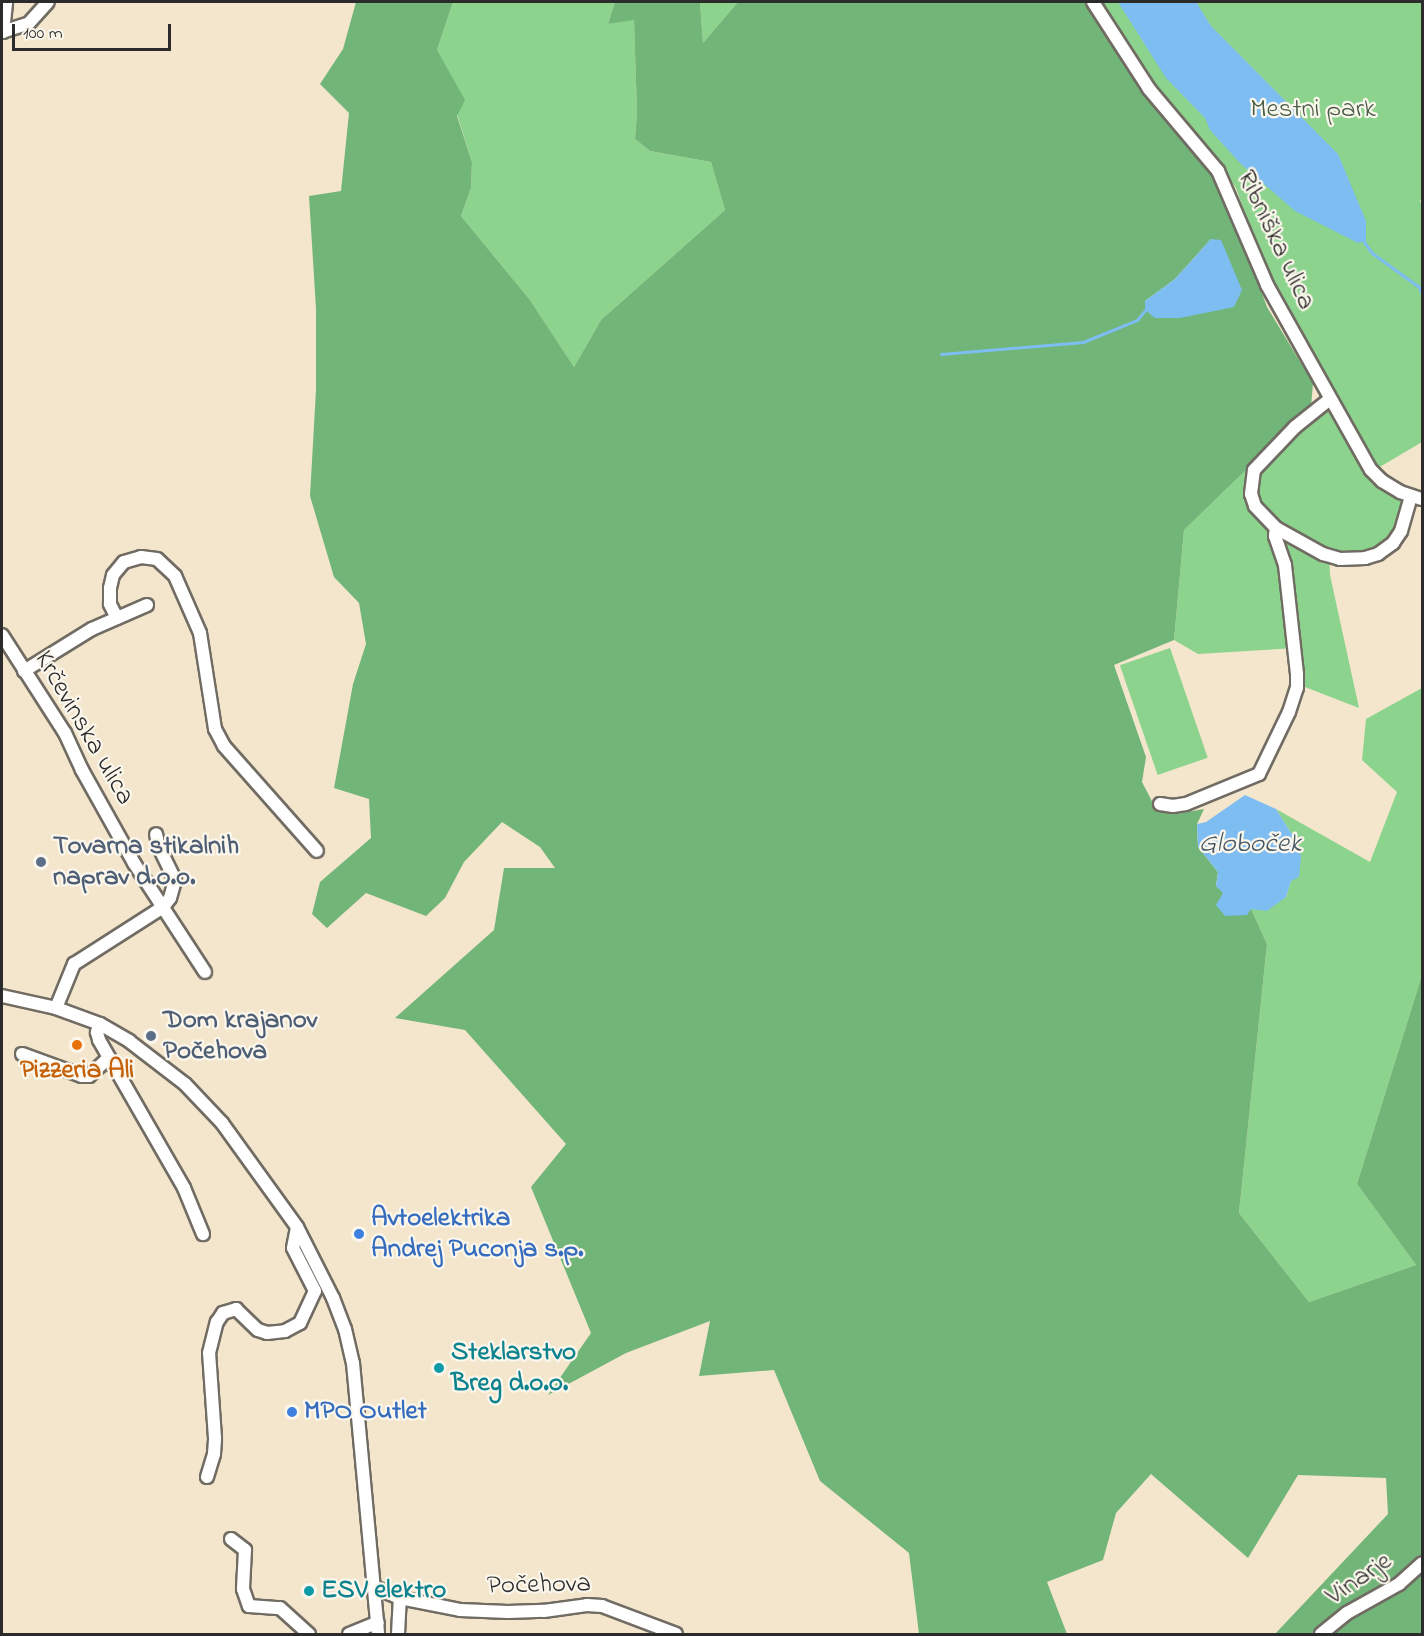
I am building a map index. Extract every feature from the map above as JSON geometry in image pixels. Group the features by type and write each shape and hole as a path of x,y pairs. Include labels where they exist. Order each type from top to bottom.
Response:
{"street":[{"path":"6,2 2,32 29,23 48,2"},
{"name":"Ribniška ulica","path":"1094,2 1149,89 1218,171 1258,268 1371,470 1382,481 1417,498"},
{"path":"1330,399 1295,427 1254,470 1251,494 1255,506 1276,528 1282,529 1323,554 1340,559 1365,558 1378,554 1393,543 1417,498"},
{"path":"1160,804 1173,806 1186,804 1259,774 1289,712 1297,688 1297,674 1285,565 1275,536 1276,528"},
{"path":"117,618 111,604 111,588 113,574 124,562 141,557 157,559 175,576 200,633 215,729 224,746 317,851"},
{"path":"24,671 58,648 147,605"},
{"name":"Krčevinska ulica","path":"2,635 65,733 82,770 134,863 205,972"},
{"path":"56,1008 74,964 163,907 170,898 175,880 159,847 156,834"},
{"path":"2,996 56,1008 99,1024 129,1041 190,1090 222,1123 297,1227 333,1298 345,1329 353,1363 388,1593 398,1635"},
{"path":"99,1024 97,1032 99,1040 184,1188 203,1234"},
{"path":"22,1053 82,1077 88,1076 108,1058"},
{"path":"207,1477 214,1455 210,1353 217,1322 223,1313 236,1310 258,1330 267,1333 285,1331 300,1323 315,1291 293,1248 297,1227"},
{"path":"231,1539 245,1550 243,1589 249,1606 280,1608 309,1635"},
{"name":"Vinarje","path":"1321,1635 1347,1613 1399,1584 1422,1563"},
{"path":"349,1635 378,1628 388,1593"},
{"name":"Počehova","path":"388,1593 460,1610 544,1611 587,1605 602,1606 676,1635"}],"green space":[{"path":"356,2 453,2 437,50 465,100 457,116 472,162 471,188 461,216 530,300 574,367 601,320 725,210 711,162 650,151 635,139 637,113 634,20 608,24 615,2 700,2 703,43 738,2 1087,2 1153,102 1217,174 1267,307 1313,383 1311,407 1184,530 1174,640 1114,665 1146,757 1142,782 1157,811 1176,814 1204,809 1197,824 1198,847 1218,872 1216,886 1251,909 1267,944 1239,1213 1309,1302 1416,1265 1357,1184 1422,975 1422,1634 1275,1634 1388,1514 1386,1478 1298,1475 1248,1558 1151,1474 1116,1513 1103,1560 1047,1582 1067,1634 919,1634 909,1553 820,1481 774,1370 699,1376 710,1321 626,1353 548,1395 591,1333 531,1187 566,1144 465,1030 395,1018 494,930 504,868 555,868 540,847 502,822 464,862 445,898 426,916 366,893 327,928 312,914 320,882 371,838 369,799 334,788 353,684 366,644 359,603 334,577 310,496 316,390 316,309 309,196 341,191 349,113 320,84 343,49","holes":["1211,239 1234,307 1145,301 1175,279"]},
{"path":"453,2 615,2 608,24 634,19 637,113 635,139 650,151 711,162 725,210 601,320 574,367 530,300 461,216 471,188 472,162 437,50"},
{"path":"700,2 738,2 703,43"},
{"name":"Mestni park","path":"1100,2 1422,2 1422,196 1420,202 1422,204 1422,442 1378,468 1259,254 1236,188 1210,152 1166,105"},
{"path":"1311,407 1331,413 1374,483 1401,499 1400,517 1391,537 1382,547 1363,554 1329,553 1330,575 1359,708 1305,687 1296,648 1198,654 1174,640 1184,530"},
{"path":"1170,648 1208,758 1158,775 1120,665"},
{"path":"1422,688 1422,975 1357,1184 1416,1265 1309,1302 1239,1213 1267,944 1251,909 1286,897 1291,881 1293,836 1276,809 1370,862 1397,792 1362,760 1366,719"}],"water":[{"path":"1118,2 1196,2 1211,26 1338,154 1366,221 1366,241 1358,243 1295,211 1240,163 1210,130 1205,118 1166,78"},
{"path":"1211,239 1221,240 1242,290 1234,307 1180,318 1155,318 1145,310 1145,301 1175,279"},
{"name":"Globoček","path":"1245,795 1276,809 1293,836 1301,856 1299,877 1291,881 1286,897 1267,911 1251,909 1247,915 1225,916 1216,905 1223,893 1216,886 1218,872 1198,847 1197,824 1206,822"}],"waterway":[{"path":"1364,242 1372,253 1419,287 1422,294"},
{"path":"941,354 1083,342 1137,320 1145,310"}],"place":[{"name":"Tovarna stikalnih naprav d.o.o.","path":"41,862"},
{"name":"Dom krajanov Počehova","path":"151,1036"},
{"name":"Pizzeria Ali","path":"77,1045"},
{"name":"Avtoelektrika Andrej Puconja s.p.","path":"359,1234"},
{"name":"Steklarstvo Breg d.o.o.","path":"439,1368"},
{"name":"MPO Outlet","path":"292,1412"},
{"name":"ESV elektro","path":"309,1591"}]}
